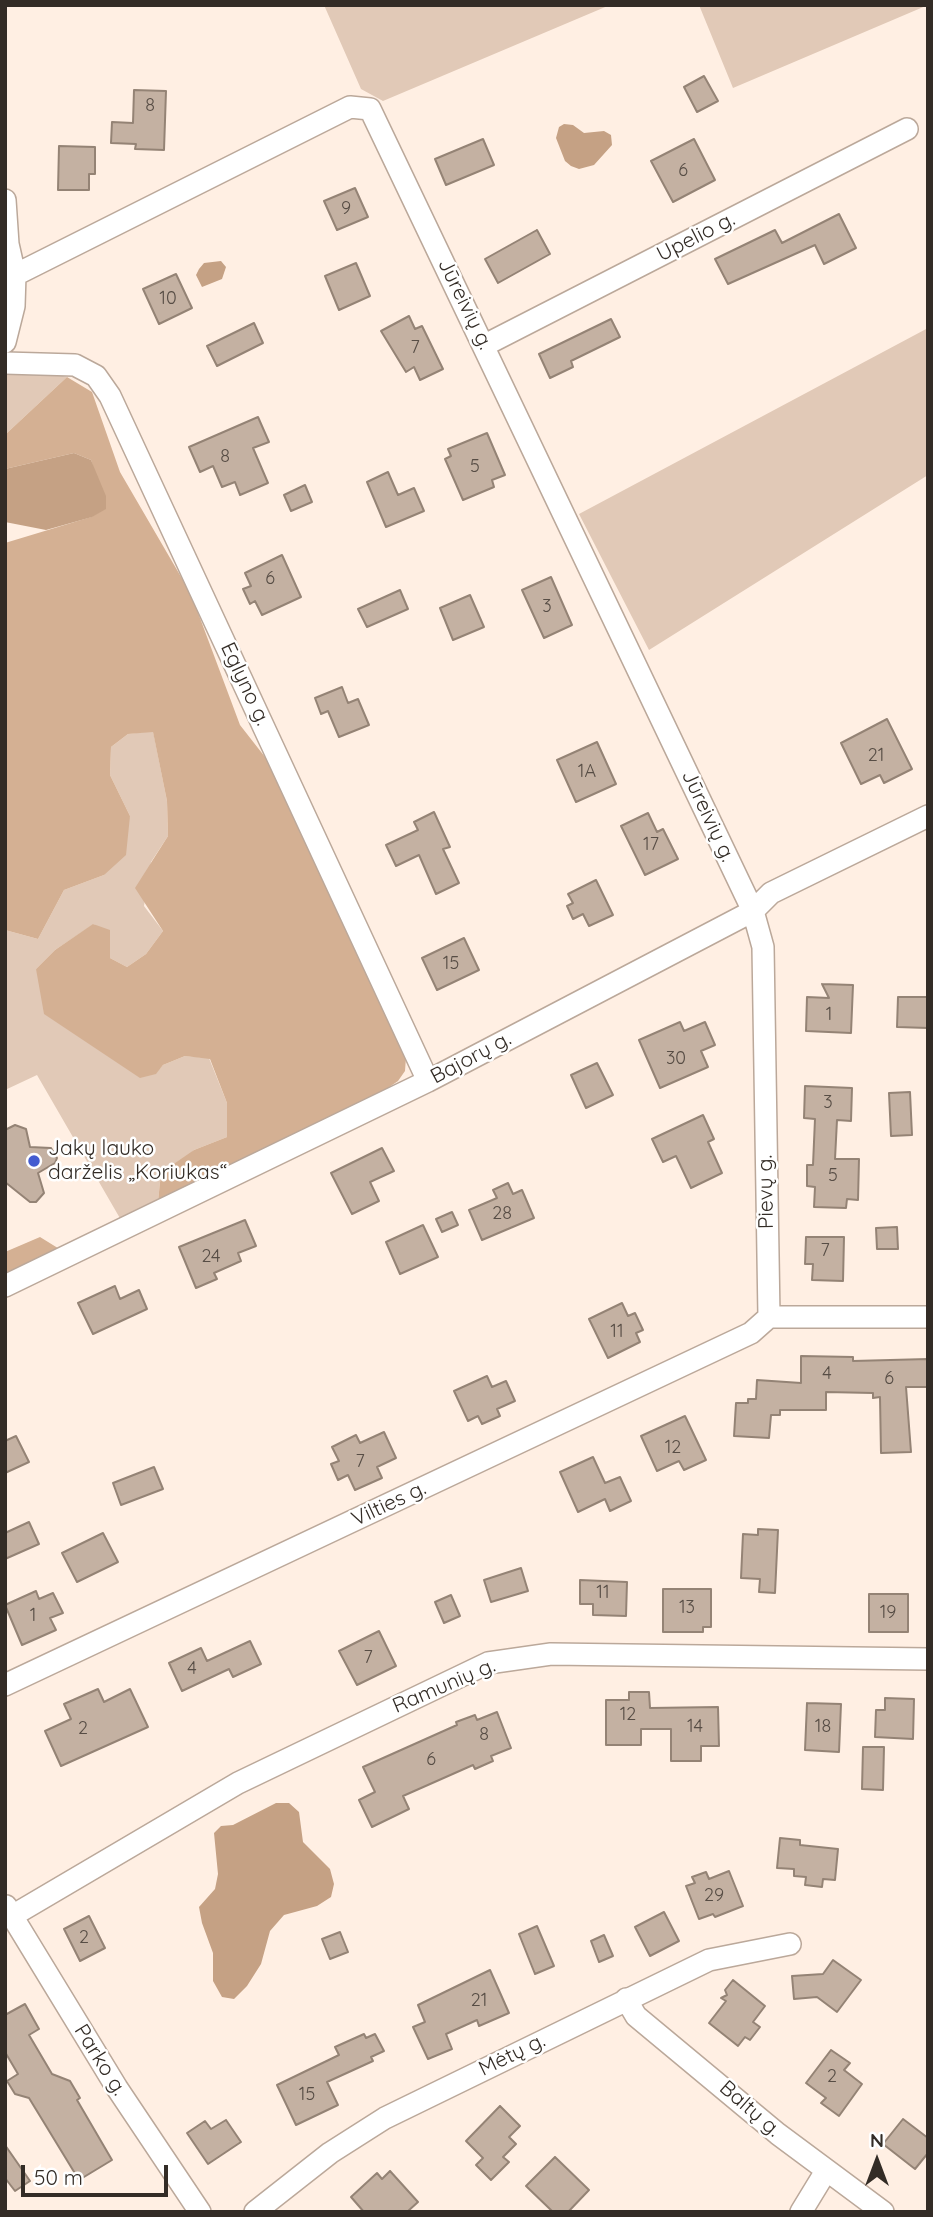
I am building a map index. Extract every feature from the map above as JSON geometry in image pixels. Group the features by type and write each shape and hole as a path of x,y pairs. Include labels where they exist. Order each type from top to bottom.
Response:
{"street":[{"name":"Jūreivių g.","path":"15,275 349,107 370,109 753,911"},
{"name":"Upelio g.","path":"485,345 906,129"},
{"path":"5,200 8,244 15,275 7,339"},
{"name":"Eglyno g.","path":"5,363 75,365 96,376 110,396 428,1080"},
{"name":"Bajorų g.","path":"5,1286 428,1080 753,911 771,893 928,816"},
{"name":"Pievų g.","path":"753,911 763,947 769,1317"},
{"path":"769,1317 928,1317"},
{"name":"Vilties g.","path":"5,1685 751,1333 769,1317"},
{"name":"Ramunių g.","path":"9,1910 238,1783 488,1663 551,1654 928,1659"},
{"name":"Parko g.","path":"9,1910 117,2088 200,2212"},
{"name":"Mėtų g.","path":"255,2212 355,2135 626,1999 709,1960 790,1944"},
{"name":"Baltų g.","path":"626,1999 636,2015 826,2171 883,2212"},
{"path":"801,2212 826,2171"}],"shaded area":[{"path":"324,5 610,5 383,101 361,89"},
{"path":"699,5 928,5 733,88"},
{"path":"564,124 573,125 584,133 604,131 611,135 612,145 594,165 579,169 571,166 565,161 556,138 559,127"},
{"path":"221,261 226,267 222,279 202,287 196,275 199,269 204,263"},
{"path":"928,328 928,475 649,650 579,514"},
{"path":"54,374 67,377 7,433 5,459 5,375"},
{"path":"67,377 92,392 120,472 191,594 240,725 272,766 406,1057 405,1071 398,1081 385,1090 158,1202 160,1182 165,1170 194,1150 227,1137 227,1103 210,1059 185,1056 163,1065 156,1074 140,1078 44,1014 36,969 55,950 93,924 110,930 110,958 127,967 146,954 163,931 135,888 168,836 167,801 153,732 128,734 111,747 110,775 130,816 126,855 104,875 64,890 38,939 5,930 5,543 91,517 106,508 91,460 74,453 5,469 7,433"},
{"path":"74,453 91,460 106,496 106,509 92,517 46,530 5,522 5,469"},
{"path":"153,731 167,801 168,836 151,862 144,906 163,931 146,954 127,967 110,958 94,924 55,950 36,969 155,1074 163,1065 185,1056 209,1058 227,1103 227,1137 194,1150 160,1182 158,1202 121,1220 37,1075 5,1090 5,930 38,939 64,890 104,875 130,816 110,775 111,747 128,734"},
{"path":"40,1237 61,1250 5,1276 5,1252"},
{"path":"276,1803 289,1803 299,1812 303,1842 330,1869 334,1884 331,1897 317,1906 284,1915 270,1931 261,1964 247,1986 234,1999 222,1997 213,1981 213,1953 199,1907 215,1889 218,1874 214,1833 221,1826 233,1825"}],"building":[{"path":"704,76 718,101 697,112 684,87"},
{"path":"134,90 166,91 164,150 135,149 136,144 111,143 112,122 133,123"},
{"path":"483,139 494,165 446,185 435,159"},
{"path":"694,139 715,180 673,202 651,161"},
{"path":"59,146 95,147 95,174 89,174 89,190 58,190"},
{"path":"355,188 368,217 337,230 324,201"},
{"path":"839,214 856,248 824,264 815,245 728,284 715,259 775,230 782,243"},
{"path":"537,230 550,254 498,283 485,259"},
{"path":"356,263 370,296 339,310 325,276"},
{"path":"176,274 192,308 159,324 143,289"},
{"path":"409,316 415,329 422,326 443,369 420,380 414,367 406,372 381,331"},
{"path":"611,319 620,337 571,361 573,367 550,378 539,354"},
{"path":"254,323 263,343 217,366 207,346"},
{"path":"258,417 269,442 253,448 268,483 240,495 235,482 222,487 213,466 200,472 189,447"},
{"path":"487,433 505,475 492,480 494,487 463,500 445,459 451,456 448,449"},
{"path":"388,472 398,495 414,488 424,511 386,527 367,482"},
{"path":"305,485 312,502 291,511 284,495"},
{"path":"282,555 301,597 262,615 255,601 250,604 243,589 251,586 245,573"},
{"path":"551,577 572,625 544,638 522,590"},
{"path":"400,590 408,609 367,627 358,609"},
{"path":"470,595 484,627 453,640 440,608"},
{"path":"342,687 348,703 358,699 369,725 339,737 328,711 321,714 315,698"},
{"path":"887,719 912,769 884,783 880,775 861,784 841,743"},
{"path":"597,742 616,784 576,802 557,760"},
{"path":"434,812 450,847 443,849 459,883 436,894 419,855 396,866 386,845 418,830 414,822"},
{"path":"648,813 657,832 663,829 678,859 645,875 621,826"},
{"path":"596,880 613,915 589,926 583,914 573,919 567,906 573,903 568,894"},
{"path":"464,938 479,970 437,990 422,958"},
{"path":"822,984 853,985 851,1033 806,1031 807,997 829,998"},
{"path":"898,997 928,997 928,1028 897,1027"},
{"path":"680,1022 684,1031 705,1022 715,1045 701,1051 708,1067 660,1088 639,1040"},
{"path":"597,1063 613,1095 586,1108 571,1075"},
{"path":"805,1086 852,1088 851,1121 837,1120 835,1159 859,1159 858,1200 847,1199 846,1208 814,1207 815,1187 807,1186 807,1165 813,1165 815,1119 804,1118"},
{"path":"910,1092 912,1135 891,1136 889,1093"},
{"path":"703,1115 714,1139 708,1142 722,1173 691,1188 676,1156 663,1162 652,1139"},
{"path":"15,1125 26,1129 30,1147 51,1148 57,1158 55,1163 38,1173 44,1193 36,1202 30,1202 5,1182 5,1130"},
{"path":"382,1148 394,1171 370,1182 379,1201 352,1214 331,1173"},
{"path":"508,1183 513,1194 522,1190 534,1218 482,1240 469,1210 497,1198 493,1190"},
{"path":"452,1212 458,1225 442,1232 436,1219"},
{"path":"245,1220 256,1246 238,1253 241,1261 214,1273 217,1279 196,1288 179,1247"},
{"path":"423,1225 438,1257 400,1274 386,1242"},
{"path":"897,1227 898,1249 877,1249 876,1228"},
{"path":"806,1237 844,1237 843,1281 812,1280 813,1264 805,1264"},
{"path":"115,1286 120,1299 139,1290 147,1309 93,1334 78,1303"},
{"path":"622,1303 628,1316 635,1313 643,1330 636,1333 640,1342 608,1358 589,1319"},
{"path":"801,1356 853,1357 853,1361 928,1359 928,1387 906,1387 911,1452 881,1453 880,1397 873,1398 873,1393 826,1392 826,1410 780,1410 780,1415 771,1415 769,1438 734,1436 736,1403 748,1403 748,1399 756,1399 757,1380 801,1383"},
{"path":"487,1376 492,1387 506,1381 515,1401 497,1409 500,1416 482,1424 478,1416 468,1421 454,1391"},
{"path":"685,1416 706,1460 684,1470 679,1461 657,1471 641,1436"},
{"path":"384,1432 396,1458 377,1467 382,1478 355,1490 348,1475 338,1480 331,1464 339,1461 332,1447 356,1435 360,1443"},
{"path":"16,1436 29,1462 5,1473 5,1441"},
{"path":"593,1457 605,1483 620,1477 631,1501 610,1511 605,1499 578,1512 560,1472"},
{"path":"154,1467 163,1489 121,1505 113,1483"},
{"path":"29,1522 39,1544 5,1559 5,1533"},
{"path":"758,1529 778,1530 775,1593 759,1592 760,1579 741,1578 743,1534 758,1535"},
{"path":"103,1533 118,1562 77,1582 62,1553"},
{"path":"521,1568 528,1591 491,1602 484,1580"},
{"path":"580,1580 627,1582 626,1616 593,1615 593,1604 580,1604"},
{"path":"663,1589 711,1589 711,1627 703,1627 703,1632 663,1632"},
{"path":"36,1591 39,1599 53,1593 63,1613 50,1618 56,1630 22,1645 5,1605"},
{"path":"869,1594 908,1594 908,1632 869,1632"},
{"path":"451,1595 460,1616 444,1623 435,1602"},
{"path":"379,1631 396,1666 357,1685 339,1651"},
{"path":"250,1641 261,1664 233,1677 229,1669 182,1691 169,1663 201,1648 207,1661"},
{"path":"98,1689 104,1702 130,1689 148,1727 61,1766 45,1731 71,1719 64,1704"},
{"path":"629,1692 649,1692 650,1708 718,1707 719,1746 701,1746 701,1761 671,1761 671,1729 641,1729 641,1745 606,1745 606,1700 629,1700"},
{"path":"885,1698 914,1699 913,1739 875,1737 876,1710 885,1710"},
{"path":"807,1703 841,1704 839,1752 805,1750"},
{"path":"497,1712 511,1748 491,1756 493,1761 475,1769 473,1765 403,1796 409,1809 372,1827 359,1800 375,1792 363,1767 457,1725 456,1722 475,1715 477,1720"},
{"path":"863,1747 884,1747 883,1790 862,1789"},
{"path":"780,1838 800,1840 800,1845 838,1849 835,1880 823,1879 822,1887 805,1885 806,1877 794,1876 794,1869 777,1868"},
{"path":"729,1871 743,1906 715,1917 713,1914 699,1919 686,1886 695,1883 692,1877 706,1872 709,1879"},
{"path":"664,1912 679,1941 650,1956 635,1927"},
{"path":"89,1916 105,1948 80,1961 64,1929"},
{"path":"537,1926 554,1966 535,1974 519,1934"},
{"path":"340,1932 348,1952 330,1959 322,1939"},
{"path":"604,1935 613,1956 599,1962 591,1941"},
{"path":"833,1960 861,1980 837,2012 817,1997 794,1999 792,1976 823,1974"},
{"path":"490,1970 509,2013 479,2026 477,2020 446,2034 452,2049 428,2059 413,2027 425,2022 418,2005"},
{"path":"733,1980 765,2006 753,2022 760,2027 750,2040 745,2037 738,2046 709,2023 726,2001 721,1998 727,1995 725,1990"},
{"path":"25,2004 39,2029 29,2035 52,2074 70,2081 80,2098 77,2100 112,2160 79,2180 29,2098 15,2094 7,2081 18,2074 5,2052 5,2015"},
{"path":"364,2034 366,2038 375,2034 384,2051 371,2057 373,2061 327,2082 338,2105 296,2125 277,2085 339,2055 335,2047"},
{"path":"831,2050 850,2063 844,2070 862,2084 839,2116 821,2103 826,2098 806,2083"},
{"path":"500,2106 520,2126 509,2137 516,2144 503,2157 509,2162 491,2180 476,2165 483,2158 466,2141"},
{"path":"903,2119 928,2138 928,2153 915,2169 883,2144"},
{"path":"226,2120 241,2142 208,2164 187,2133 205,2121 211,2129"},
{"path":"5,2145 30,2181 15,2191 5,2178"},
{"path":"555,2157 589,2190 568,2212 553,2212 526,2186"},
{"path":"390,2171 418,2202 407,2212 364,2212 351,2197 377,2173 382,2179"}],"place":[{"name":"Jakų lauko darželis „Koriukas“","path":"34,1161"}]}
